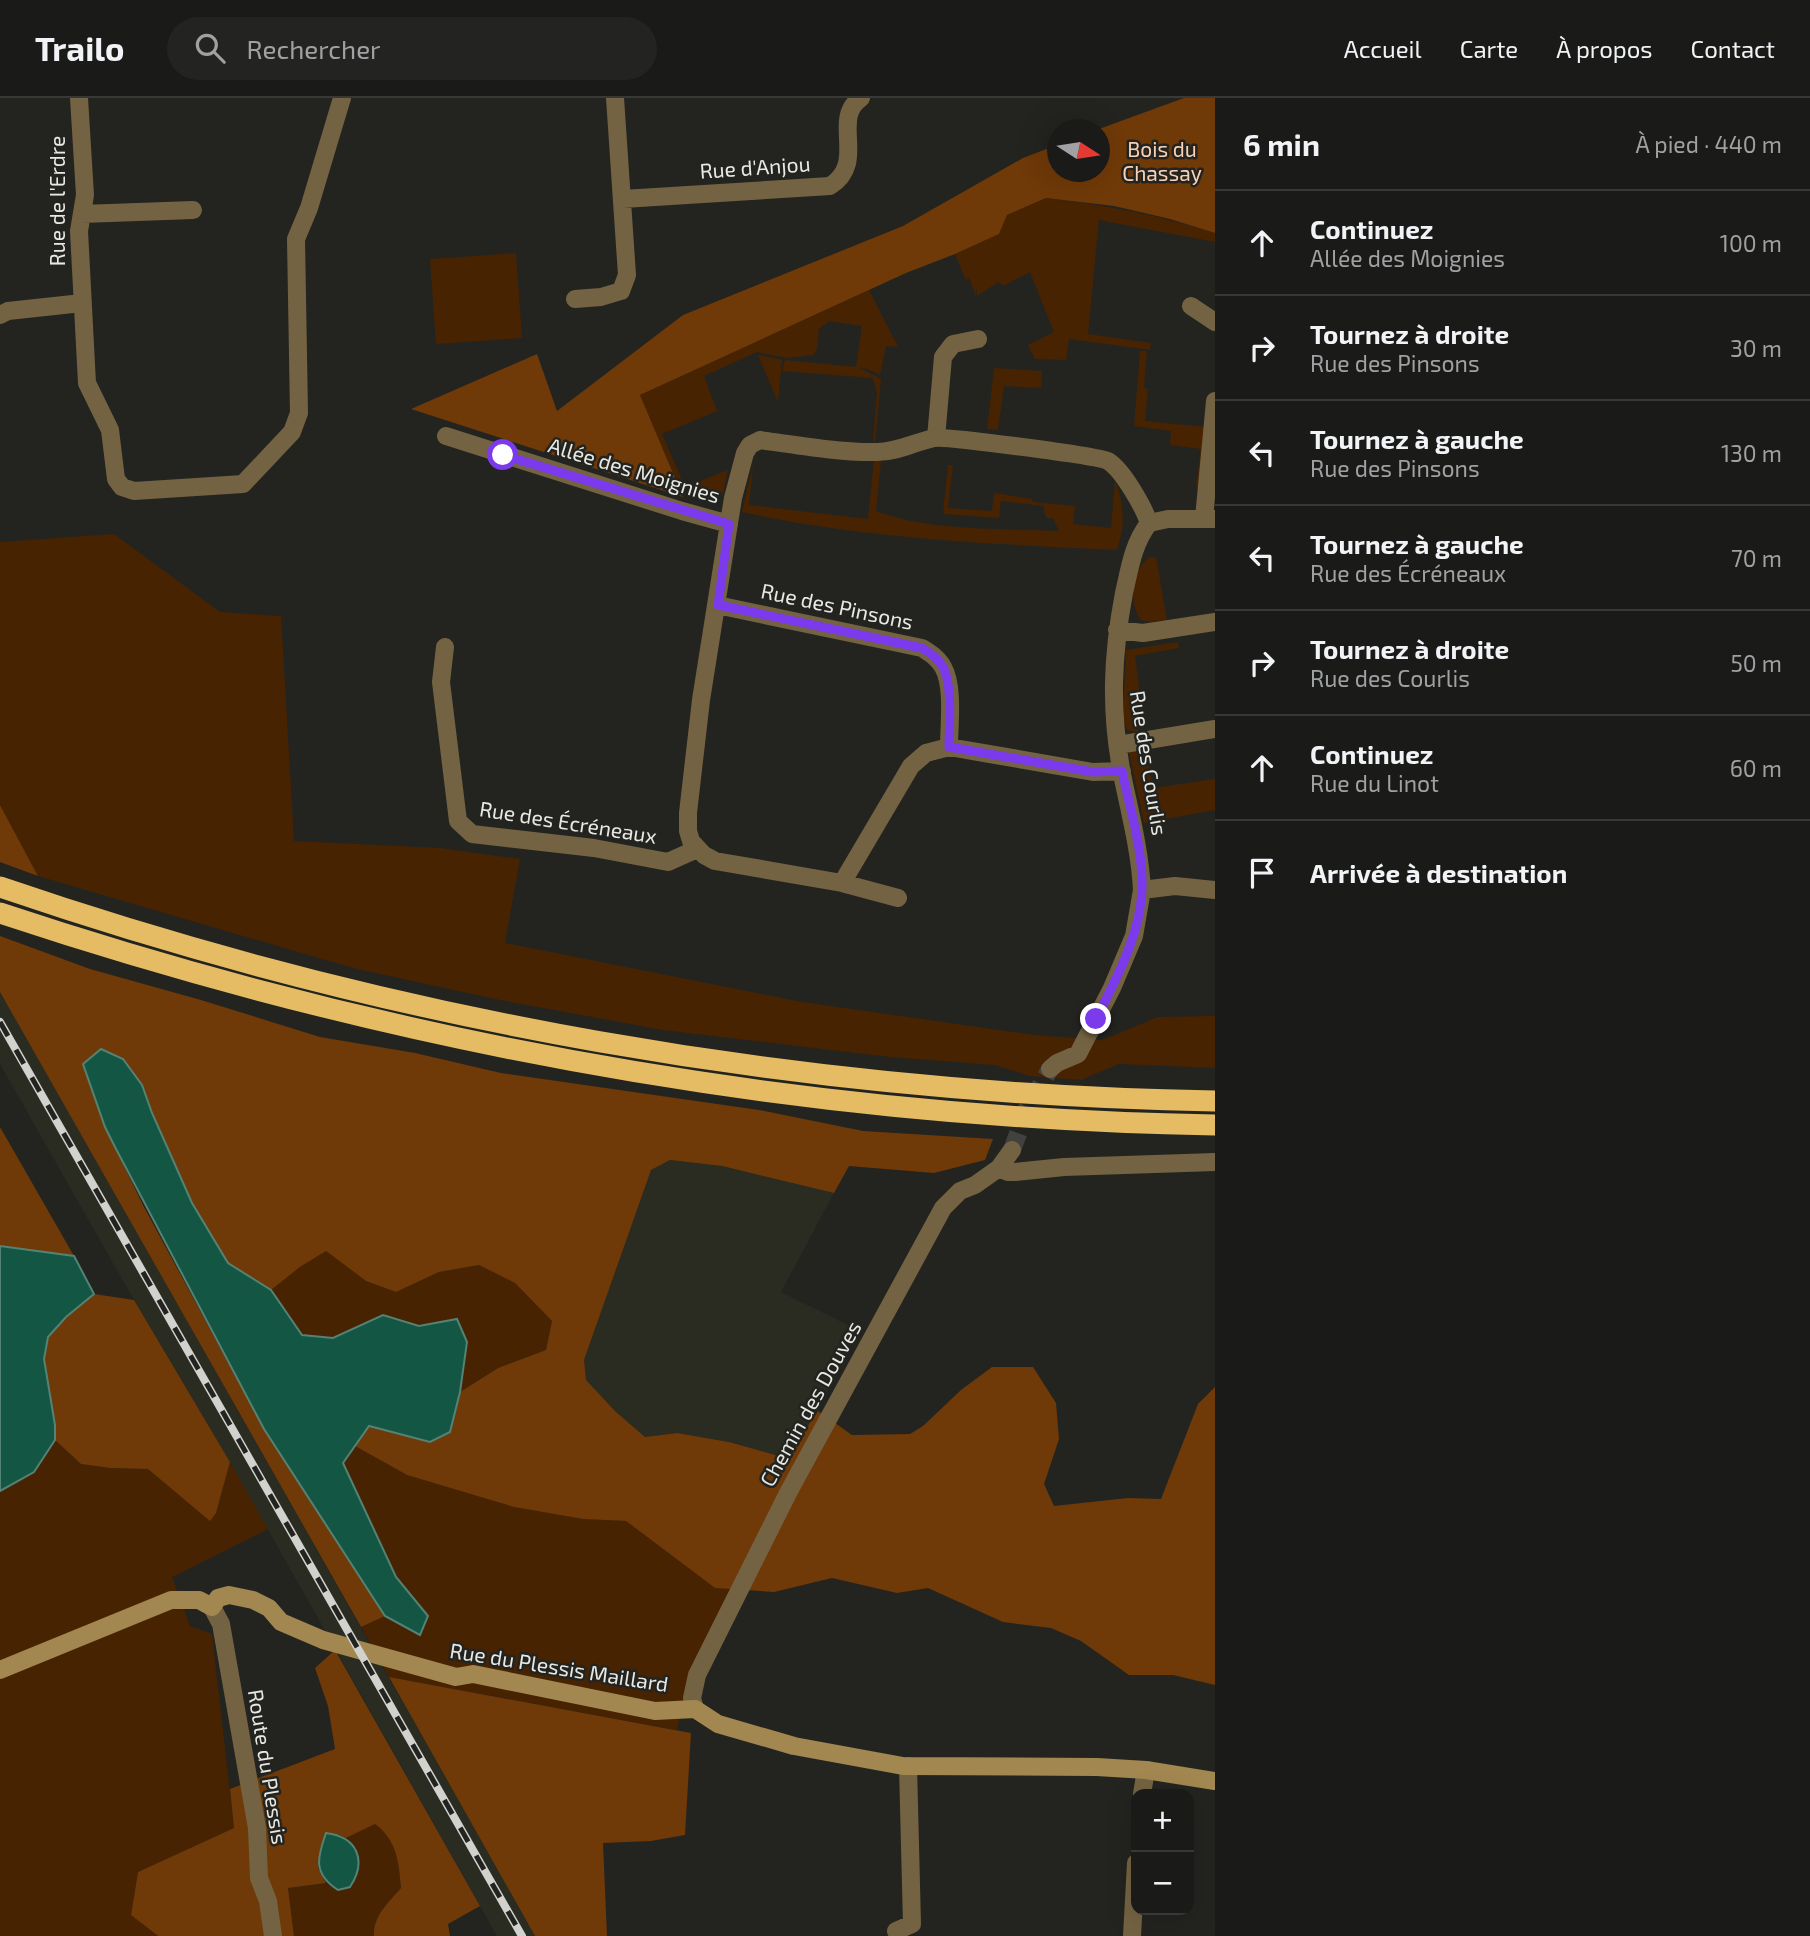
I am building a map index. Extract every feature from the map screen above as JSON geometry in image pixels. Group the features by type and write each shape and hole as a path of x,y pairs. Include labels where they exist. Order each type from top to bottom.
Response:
{"highway":[{"path":"0,887 106,922 270,970 427,1008 601,1042 768,1068 925,1086 1078,1097 1215,1101"},
{"path":"0,912 112,949 269,994 418,1031 612,1069 769,1092 916,1109 1068,1120 1215,1125"}],"street":[{"name":"Rue de l'Erdre","path":"79,98 85,195 79,231 87,383 110,430 116,479 122,487 134,491 243,484 292,432 299,413 296,239 309,208 342,98"},
{"path":"575,299 601,298 621,291 627,275 615,98"},
{"name":"Rue d'Anjou","path":"623,199 830,186 843,178 848,163 848,116 853,103 861,98"},
{"path":"82,214 193,210"},
{"path":"0,315 8,311 82,303"},
{"path":"1191,306 1215,322"},
{"path":"936,438 943,357 953,344 978,340"},
{"path":"898,898 842,883 715,861 697,849 688,831 701,700 729,524 744,453 750,445 760,440 876,452 908,447 936,438 1080,454 1108,461 1120,473 1146,512 1149,523 1168,519 1209,519 1215,401"},
{"name":"Allée des Moignies","path":"446,436 729,524"},
{"name":"Rue des Courlis","path":"1050,1069 1057,1063 1079,1054 1112,988 1133,936 1142,890 1141,862 1122,771 1112,695 1117,630 1138,539 1149,523"},
{"name":"Rue des Pinsons","path":"718,605 922,648 943,667 948,682 949,747"},
{"path":"1117,630 1143,633 1215,622"},
{"name":"Rue des Écréneaux","path":"445,647 441,682 458,821 472,834 594,848 668,862 697,849"},
{"path":"1118,745 1215,729"},
{"path":"842,883 911,766 926,753 949,747 1093,772 1122,771"},
{"path":"1142,890 1175,886 1215,890"},
{"name":"Chemin des Douves","path":"695,1709 692,1698 697,1675 788,1493 943,1208 960,1191 975,1185 999,1168 1012,1150"},
{"path":"999,1168 1015,1172 1064,1167 1215,1162"},
{"name":"Rue du Plessis Maillard","path":"212,1607 218,1598 229,1595 253,1600 269,1608 281,1622 323,1640 456,1677 473,1674 655,1711 695,1709 718,1724 794,1746 908,1766 1097,1767 1146,1770 1215,1781"},
{"path":"0,1670 172,1600 199,1600 212,1607"},
{"name":"Route du Plessis","path":"212,1607 220,1624 257,1828 260,1878 268,1901 273,1936"},
{"path":"896,1931 912,1924 908,1766"},
{"path":"1143,1789 1146,1770"},
{"path":"1132,1936 1133,1915"}],"shaded area":[{"path":"1046,198 1131,211 1215,233 1215,242 1099,220 1088,334 1151,343 1150,350 1069,339 1066,360 1035,359 1028,345 1054,332 1030,272 1003,286 998,282 977,296 977,285 976,296 955,254 999,234 1007,215"},
{"path":"516,253 522,338 436,344 430,259"},
{"path":"869,290 898,347 886,346 880,375 859,368 881,380 875,442 877,394 873,378 782,371 785,360 856,367 862,326 829,321 819,329 817,349 813,355 787,358 757,352 704,376 717,411 662,434 685,487 728,470 723,494 686,488 683,497 640,395"},
{"path":"1140,351 1147,351 1145,421 1206,427 1200,487 1196,487 1201,449 1170,445 1171,431 1134,426"},
{"path":"758,355 782,360 778,402"},
{"path":"994,368 1042,371 1041,388 1004,386 998,430 987,429"},
{"path":"874,459 881,461 876,511 943,526 1059,531 1053,518 1046,518 1043,506 1001,501 999,518 943,514 948,465 953,465 948,508 992,511 994,493 1032,499 1033,502 1075,506 1073,524 1111,528 1115,481 1123,516 1117,550 882,534 742,512 753,465 749,505 868,519"},
{"path":"114,534 220,612 281,616 294,841 440,848 520,859 505,943 802,1002 1034,1035 1102,1040 1158,1017 1215,1016 1215,1068 1119,1064 1081,1080 1030,1076 995,1065 890,1057 663,1030 495,999 353,968 38,876 0,805 0,542"},
{"path":"1150,557 1156,557 1167,620 1141,620 1134,605 1134,587 1139,569"},
{"path":"1178,642 1179,648 1135,656 1143,717 1137,719 1138,733 1127,730 1123,718 1126,650"},
{"path":"1146,749 1153,788 1215,779 1215,810 1144,823 1129,752"},
{"path":"0,992 535,1936 497,1936 230,1462 0,1064"},
{"path":"101,1049 123,1059 142,1085 192,1203 228,1263 271,1290 302,1335 333,1338 383,1315 419,1326 457,1319 467,1342 460,1392 450,1432 430,1442 369,1426 343,1463 396,1577 428,1616 420,1635 385,1616 264,1429 105,1127 83,1064"},
{"path":"670,1160 722,1166 834,1193 781,1292 858,1330 818,1411 786,1458 729,1442 677,1433 645,1437 586,1381 584,1360 641,1194 651,1170"},
{"path":"0,1246 74,1256 94,1294 66,1317 48,1337 44,1359 55,1440 34,1472 0,1491"},
{"path":"326,1251 366,1281 396,1292 439,1272 479,1265 515,1283 552,1321 546,1350 498,1368 460,1392 467,1342 457,1319 419,1326 383,1315 333,1338 302,1335 271,1290"},
{"path":"55,1440 81,1464 148,1469 173,1489 216,1513 230,1462 268,1529 172,1577 190,1626 212,1634 234,1828 138,1872 131,1915 158,1936 0,1936 0,1491 34,1472"},
{"path":"355,1446 407,1475 514,1507 583,1519 626,1521 715,1588 732,1589 689,1679 677,1730 389,1677 361,1627 385,1616 420,1635 428,1616 396,1577 343,1463"},
{"path":"375,1824 393,1845 400,1870 401,1888 379,1916 374,1936 294,1936 288,1888 326,1883 338,1890 356,1849 346,1838"},
{"path":"326,1833 346,1839 356,1852 358,1868 350,1887 338,1890 321,1872 319,1858"}],"green space":[{"name":"Bois du Chassay","path":"1184,98 1215,98 1215,233 1114,206 1046,198 1007,215 999,234 906,273 640,395 683,497 411,409 537,354 557,411 683,315 903,226 1023,158 1047,149 1047,182 1110,182 1110,125"},
{"path":"0,805 38,876 0,862"},
{"path":"0,936 90,969 320,1037 415,1053 501,1073 759,1110 863,1131 993,1139 985,1160 934,1173 849,1166 834,1193 722,1166 670,1160 651,1170 584,1360 586,1380 615,1411 645,1437 677,1433 729,1442 786,1458 818,1411 852,1435 910,1434 992,1367 1033,1367 1056,1403 1059,1439 1044,1484 1054,1506 1128,1498 1161,1499 1198,1404 1215,1387 1215,1685 1173,1675 1129,1675 1081,1641 1051,1628 1003,1622 928,1588 897,1593 832,1578 774,1592 715,1588 626,1521 583,1519 514,1507 407,1475 355,1446 369,1426 430,1442 450,1432 460,1392 498,1368 546,1350 552,1321 515,1283 479,1265 439,1272 396,1292 366,1281 326,1251 271,1290 228,1263 192,1203 142,1085 83,1064 105,1127 144,1207 264,1429 385,1616 361,1627 0,992"},
{"path":"0,1127 74,1256 0,1246"},
{"path":"94,1294 134,1300 230,1462 216,1513 210,1521 148,1469 81,1464 55,1440 45,1372 45,1346 58,1324"},
{"path":"335,1650 480,1906 448,1924 450,1936 374,1936 379,1916 401,1888 398,1861 392,1845 375,1824 346,1838 337,1834 318,1868 326,1883 288,1888 294,1936 158,1936 131,1915 138,1872 234,1828 230,1789 335,1749 328,1706 315,1668"},
{"path":"389,1677 691,1733 685,1835 651,1841 603,1843 607,1936 535,1936"}],"tunnel":[{"path":"1012,1150 1027,1109 1050,1069"}],"railway":[{"path":"0,1022 522,1936"}],"route":[{"path":"503,455 729,524 718,605 922,648 943,667 948,682 949,747 1093,772 1122,771 1141,862 1142,890 1133,936 1096,1019"}]}
